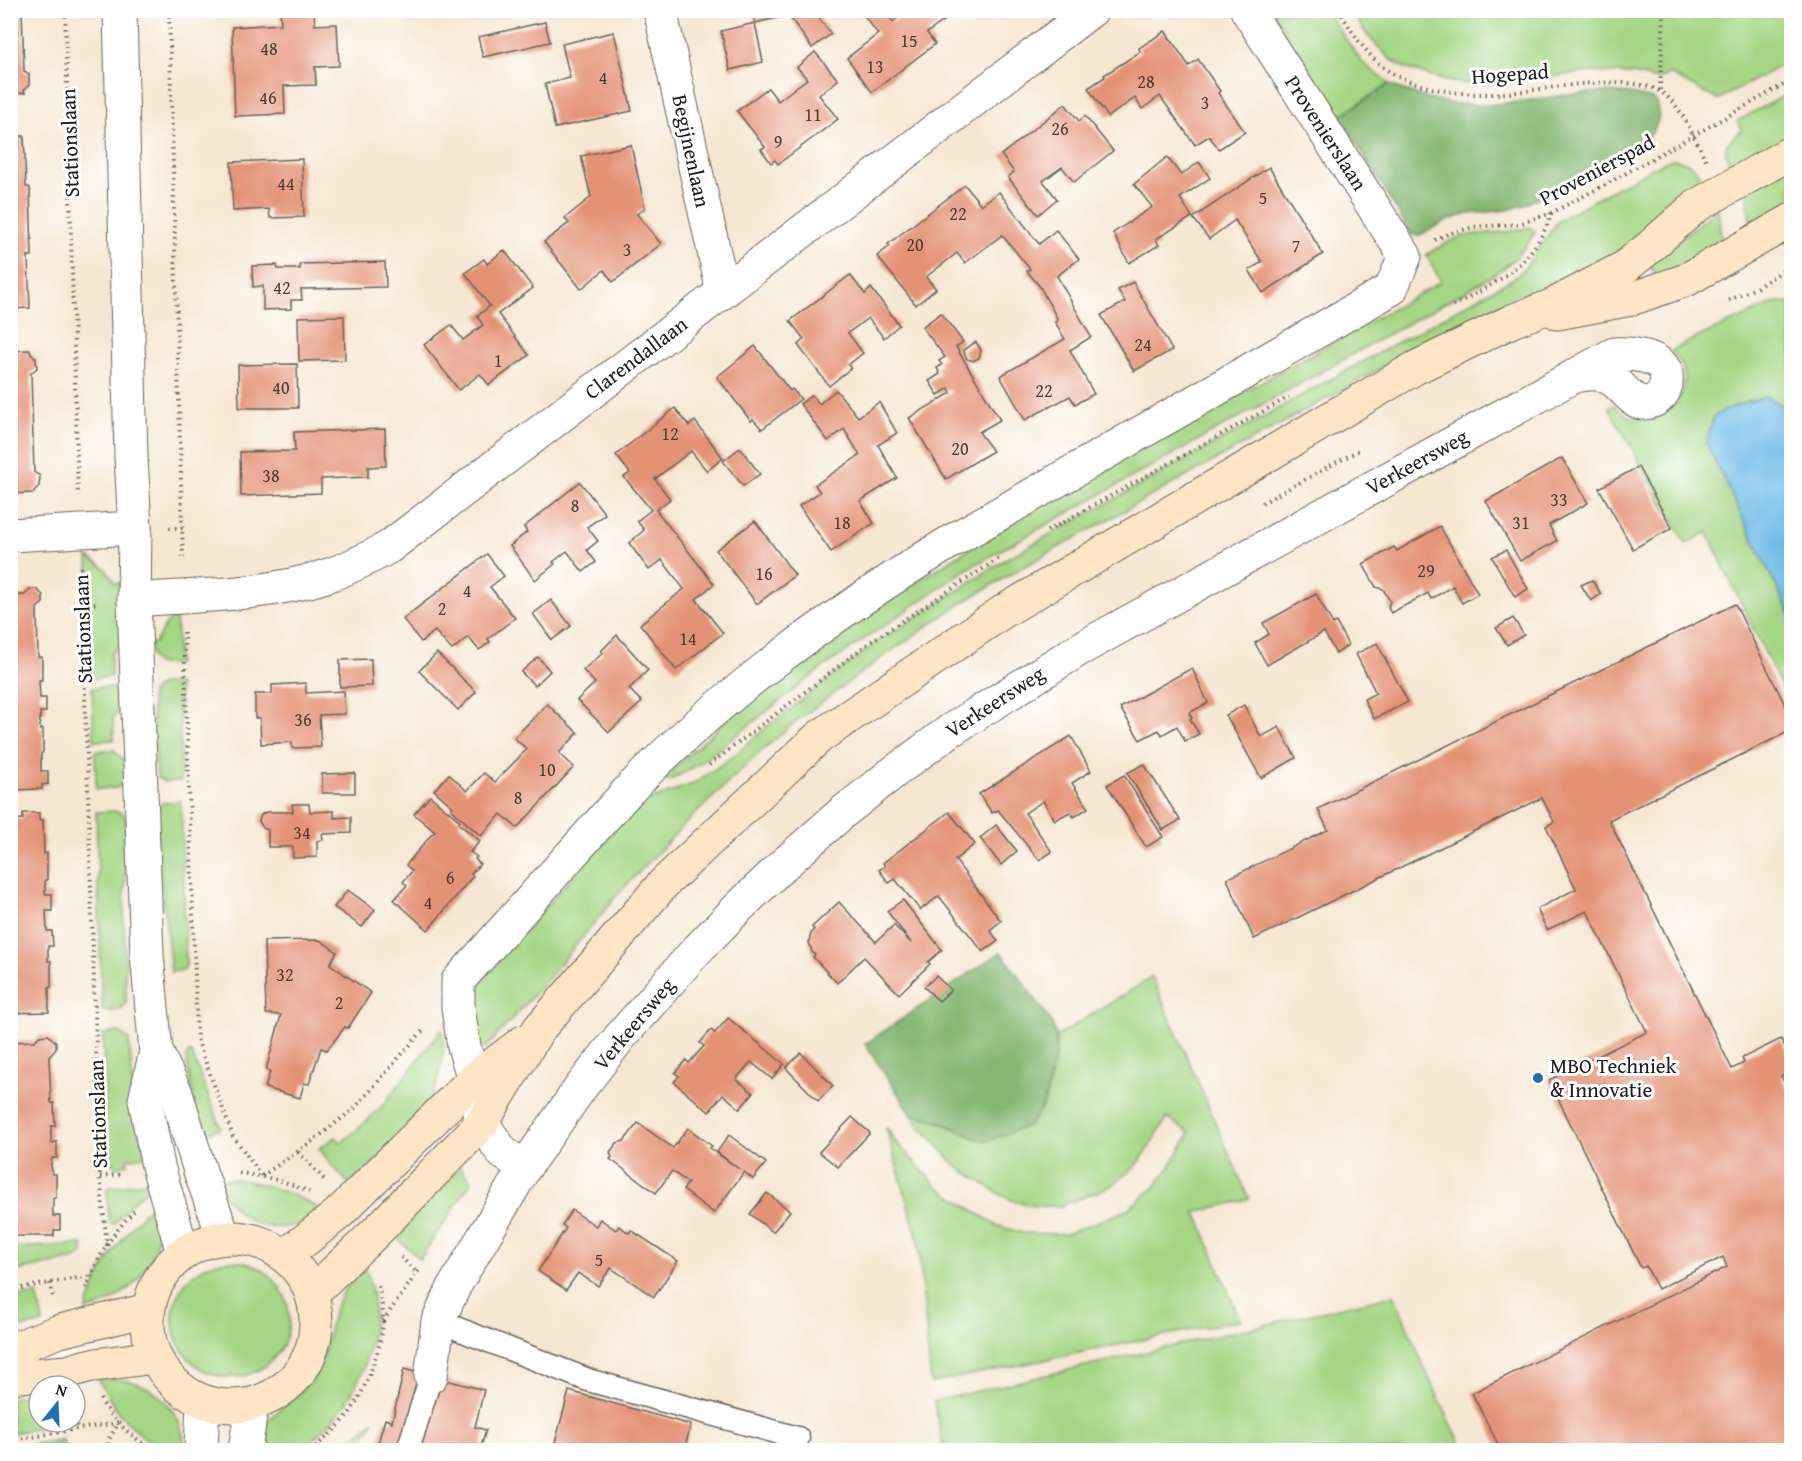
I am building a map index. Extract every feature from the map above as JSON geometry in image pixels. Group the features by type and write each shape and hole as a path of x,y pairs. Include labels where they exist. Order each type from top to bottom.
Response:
{"main road":[{"path":"312,1293 369,1239 482,1123 538,1030 664,883 819,737 1004,611 1415,368 1512,321 1551,306 1625,267 1696,206 1791,152"},
{"path":"1512,321 1592,308 1655,292 1686,280 1791,220"},
{"path":"285,1256 338,1214 474,1079 538,1030"},
{"path":"224,1238 246,1239 267,1245 285,1256 301,1272 312,1293 317,1316 316,1340 308,1363 294,1382 275,1396 252,1405 227,1407 203,1402 174,1384 155,1357 148,1334 148,1310 154,1288 167,1269 183,1253 203,1243 224,1238"},
{"path":"10,1350 60,1331 148,1310"},
{"path":"10,1377 56,1374 87,1366 155,1357"}],"street":[{"path":"120,10 131,457 135,528 134,600 147,955 156,1051 145,1100 158,1166 183,1253"},
{"name":"Begijnenlaan","path":"660,10 723,292"},
{"name":"Clarendallaan","path":"134,600 252,592 327,576 389,547 1092,10"},
{"name":"Provenierslaan","path":"1247,10 1405,256"},
{"path":"525,1167 503,1153 482,1123 474,1079 464,1047 458,1008 458,981 628,791 657,761 717,709 778,660 883,583 950,542 1391,289 1405,256"},
{"name":"Verkeersweg","path":"430,1376 438,1321 461,1275 525,1167 582,1087 621,1036 696,951 783,865 842,813 960,724 1078,650 1553,386 1575,376"},
{"path":"10,535 135,528"},
{"path":"156,1051 176,1093 224,1238"},
{"path":"201,1450 203,1402"},
{"path":"245,1450 252,1405"}],"lane":[{"path":"438,1321 588,1380 798,1438"},
{"path":"408,1450 430,1376"}],"path":[{"name":"Stationslaan","path":"10,1290 90,1276 107,1246 100,1178 65,10"},
{"name":"Hogepad","path":"1339,10 1358,40 1378,63 1401,77 1424,86 1485,94 1606,82 1632,83 1660,90"},
{"path":"1664,10 1660,90 1679,111 1693,135"},
{"name":"Provenierspad","path":"1405,256 1449,234 1473,227 1519,224 1551,213 1791,80"},
{"path":"262,1176 355,1108 421,1033 458,981"},
{"path":"310,1450 348,1416 360,1395 372,1368 383,1321"},
{"path":"87,1428 119,1423 153,1450"},
{"path":"107,1450 109,1439 119,1423"},
{"path":"10,1441 49,1434"}],"green space":[{"path":"1272,11 1326,11 1362,62 1389,84 1340,116"},
{"path":"1351,11 1791,11 1791,60 1718,100 1670,74 1657,80 1633,74 1590,72 1490,84 1469,84 1445,81 1405,68 1390,59 1368,36"},
{"path":"1389,84 1412,94 1435,100 1470,105 1585,93 1618,93 1653,99 1659,109 1659,115 1652,133 1644,142 1524,205 1507,210 1468,214 1448,220 1418,236 1411,234 1340,116"},
{"path":"1791,92 1791,140 1734,172 1726,149 1730,140 1742,131 1737,121"},
{"path":"1674,159 1694,168 1707,186 1639,242 1581,278 1503,303 1475,316 1016,571 960,604 880,659 794,723 687,822 618,894 547,980 485,1049 476,1026 479,982 635,806 693,784 732,757 768,726 876,643 1006,559 1517,276 1558,221 1662,163"},
{"path":"1791,163 1791,207 1751,230 1746,188"},
{"path":"1718,208 1722,245 1657,278 1649,264"},
{"path":"1529,227 1535,231 1527,245 1512,261 1496,273 967,569 821,669 703,761 671,780 664,780 665,776 731,716 828,639 1023,514 1441,282 1426,255 1459,237"},
{"path":"1777,302 1788,303 1791,306 1791,416 1788,408 1750,400 1714,416 1706,443 1791,616 1791,707 1707,532 1686,544 1609,408 1614,405 1627,415 1640,419 1654,418 1666,412 1677,403 1683,391 1684,377 1680,362 1671,351"},
{"path":"88,557 105,568 115,583 120,583 122,642 111,654 111,677 92,678"},
{"path":"176,614 178,664 157,664 152,659 150,643 155,643 165,626"},
{"path":"163,684 179,684 181,781 164,782 157,778 151,694 155,688"},
{"path":"111,687 123,698 123,707 113,718 114,740 94,741 92,688"},
{"path":"114,750 125,762 126,779 123,785 116,788 96,789 95,751"},
{"path":"181,801 186,965 184,970 171,972 157,839 158,807 162,803"},
{"path":"116,811 123,814 126,820 124,921 126,1001 120,1009 102,1011 96,812"},
{"path":"1001,952 1051,1021 1056,1034 1056,1052 1044,1104 1030,1125 988,1141 975,1138 942,1122 912,1115 865,1044"},
{"path":"1152,977 1249,1199 1196,1212 1240,1320 931,1383 918,1240 886,1127 895,1141 939,1188 996,1225 1022,1233 1066,1234 1125,1211 1155,1187 1190,1133 1167,1118 1135,1167 1111,1186 1061,1206 1040,1206 1027,1205 1008,1199 957,1167 912,1115 937,1121 975,1138 1044,1104 1052,1071 1056,1037"},
{"path":"441,1030 443,1031 444,1048 433,1096 436,1099 351,1186 319,1148 336,1137 341,1143 367,1121 383,1105"},
{"path":"119,1032 128,1038 129,1042 135,1106 144,1156 127,1159 128,1164 115,1167 114,1162 106,1163 103,1034"},
{"path":"189,1053 194,1059 221,1128 200,1136 186,1057"},
{"path":"460,1167 472,1181 420,1259 394,1235"},
{"path":"236,1179 282,1190 323,1211 306,1221 290,1226 261,1225 236,1209 215,1180"},
{"path":"150,1181 151,1186 133,1201 114,1224 111,1224 107,1188"},
{"path":"154,1201 158,1220 158,1238 145,1270 119,1296 86,1311 97,1281 113,1252"},
{"path":"83,1244 83,1253 75,1259 11,1272 11,1248"},
{"path":"231,1261 253,1266 272,1278 284,1297 289,1319 284,1341 272,1360 253,1372 231,1377 209,1372 190,1360 178,1341 173,1319 178,1297 190,1278 209,1266"},
{"path":"364,1265 371,1286 374,1308 373,1331 361,1375 350,1395 338,1414 323,1430 298,1450 256,1450 266,1424 302,1391 318,1371 337,1305"},
{"path":"37,1294 43,1323 11,1330 11,1298"},
{"path":"1394,1295 1429,1378 1464,1450 944,1450 934,1401"},
{"path":"113,1379 141,1385 153,1391 163,1400 179,1422 185,1450 165,1450 147,1440 131,1426 118,1412 98,1380"},
{"path":"27,1395 27,1430 11,1433 11,1398"},
{"path":"374,1420 358,1450 339,1450"},
{"path":"63,1439 65,1450 11,1450 11,1448"}],"water":[{"path":"1767,397 1788,408 1791,416 1791,616 1706,443 1714,416 1737,405"}],"building":[{"path":"10,10 22,10 24,71 29,74 29,85 24,90 25,93 10,93"},
{"path":"280,10 314,10 315,25 337,24 339,66 315,67 316,85 284,86 285,114 235,116 232,27 281,24"},
{"path":"751,10 813,10 831,34 812,48 790,15 755,23"},
{"path":"860,10 884,10 893,22 908,10 938,10 945,20 927,33 935,44 872,92 847,58 878,34"},
{"path":"545,22 550,42 483,57 478,37"},
{"path":"755,23 763,62 730,70 721,31"},
{"path":"1165,31 1189,66 1198,59 1245,132 1219,149 1209,136 1195,145 1160,96 1142,109 1135,98 1108,117 1088,88 1140,52 1139,48"},
{"path":"614,32 632,111 555,128 545,84 570,78 562,44"},
{"path":"815,52 838,80 819,95 838,119 778,164 775,160 771,163 761,149 765,147 737,111 768,88 778,101 807,79 797,67"},
{"path":"1065,104 1079,121 1085,116 1113,151 1074,182 1062,167 1043,181 1057,199 1038,215 1008,177 1014,172 1001,155"},
{"path":"10,136 24,136 26,187 30,188 32,256 28,256 30,308 10,309"},
{"path":"631,145 645,208 637,214 661,244 613,282 604,270 581,289 544,242 569,223 565,218 591,197 581,156"},
{"path":"1167,157 1181,175 1199,162 1210,178 1180,198 1192,217 1156,239 1159,245 1129,263 1113,233 1152,207 1134,184"},
{"path":"302,159 304,217 270,218 269,209 233,211 231,162"},
{"path":"1269,167 1323,254 1263,293 1249,270 1262,262 1235,220 1209,239 1193,218"},
{"path":"965,185 981,205 999,192 1039,244 1056,230 1079,259 1057,276 1091,337 1070,350 1094,394 1075,404 1070,396 1025,420 1000,376 1065,339 1055,322 1058,320 1040,287 1027,271 1030,269 1002,235 965,263 957,253 926,277 936,289 916,305 877,256 890,246 888,244"},
{"path":"504,250 533,288 498,314 529,355 489,385 480,374 459,390 424,345 451,325 463,340 483,325 477,316 490,306 465,273 484,259 487,264"},
{"path":"385,262 386,287 301,289 302,300 291,300 291,309 263,310 263,286 253,287 252,266 277,265 278,269 300,269 300,264"},
{"path":"850,275 865,294 871,288 899,325 884,338 868,318 848,333 863,353 848,365 851,368 829,386 798,345 804,339 790,321"},
{"path":"1133,282 1172,350 1134,371 1101,315 1125,302 1118,290"},
{"path":"941,313 963,342 956,347 1000,420 979,432 993,451 946,479 909,418 951,393 949,388 938,395 929,381 940,374 937,368 942,365 939,361 945,357 922,327"},
{"path":"344,316 345,360 299,361 298,317"},
{"path":"976,342 981,350 979,358 973,361 967,359 963,350"},
{"path":"755,346 790,391 792,389 801,399 762,429 753,419 751,421 717,377"},
{"path":"30,350 36,358 37,368 31,373 34,472 40,476 39,486 34,493 10,494 10,351"},
{"path":"297,364 298,408 239,408 238,365"},
{"path":"836,390 858,417 879,402 897,433 878,445 897,478 860,501 874,523 831,552 799,506 820,492 815,485 860,455 844,429 828,441 800,404 812,395 819,404"},
{"path":"675,408 689,426 695,421 723,458 707,471 691,451 655,479 670,499 656,510 714,584 696,599 723,633 676,670 640,624 684,589 662,560 649,570 629,543 644,530 637,521 651,510 624,477 630,473 616,455"},
{"path":"385,429 386,466 368,467 368,477 321,479 321,493 241,496 240,452 295,451 294,432"},
{"path":"740,448 760,474 743,486 723,461"},
{"path":"1562,458 1588,503 1549,525 1557,541 1520,561 1486,501"},
{"path":"1638,467 1672,528 1633,549 1599,488"},
{"path":"580,482 605,514 587,527 598,541 587,550 596,562 583,572 567,551 535,580 510,546 527,532 524,527"},
{"path":"755,521 795,575 757,604 716,550"},
{"path":"1440,526 1478,594 1462,603 1453,586 1431,599 1428,593 1391,613 1388,608 1390,601 1383,589 1376,587 1363,564 1394,547 1397,551"},
{"path":"1506,550 1528,589 1515,597 1492,557"},
{"path":"487,554 504,576 490,587 515,618 488,639 490,642 479,650 468,637 452,650 435,631 421,642 403,619"},
{"path":"1592,580 1601,594 1591,601 1581,585"},
{"path":"30,589 36,589 43,595 43,603 37,608 38,657 42,657 42,680 39,680 40,698 46,698 46,712 40,712 40,730 43,729 41,771 48,771 48,784 42,785 42,789 10,790 10,595 25,595"},
{"path":"1316,594 1333,624 1336,622 1348,645 1336,654 1324,632 1267,665 1255,643 1269,634 1263,623"},
{"path":"551,600 571,626 552,640 533,614"},
{"path":"1735,604 1792,719 1792,730 1609,820 1732,1069 1744,1063 1742,1058 1781,1039 1792,1060 1792,1071 1781,1076 1792,1097 1792,1450 1501,1450 1472,1393 1727,1267 1723,1257 1658,1289 1646,1266 1641,1268 1549,1080 1647,1032 1587,911 1547,930 1537,909 1576,889 1546,826 1554,822 1542,798 1254,939 1227,879 1328,830 1318,809"},
{"path":"1513,618 1524,635 1507,645 1496,628"},
{"path":"617,635 648,670 629,689 642,702 609,732 577,700 595,683 583,670 603,653 601,651"},
{"path":"1377,643 1408,702 1374,719 1364,699 1376,693 1356,654"},
{"path":"437,653 476,692 458,710 419,671"},
{"path":"538,657 550,671 535,686 521,672"},
{"path":"371,659 372,686 340,687 340,660"},
{"path":"1192,668 1208,703 1189,713 1199,734 1185,741 1177,726 1162,735 1159,730 1140,740 1120,708"},
{"path":"306,683 306,693 344,691 345,714 319,715 321,747 292,748 292,742 261,744 260,718 255,718 255,694 272,694 272,685"},
{"path":"547,704 578,733 559,753 574,767 517,828 501,814 481,836 434,790 449,774 467,791 484,773 495,782 527,749 514,738"},
{"path":"1244,705 1261,737 1279,727 1296,758 1261,778 1226,715"},
{"path":"1071,736 1091,771 1072,783 1088,808 1074,817 1070,812 1055,820 1043,801 1025,813 1052,852 1039,860 998,810 992,813 979,794"},
{"path":"1144,764 1180,820 1163,830 1127,773"},
{"path":"355,773 355,793 322,793 322,774"},
{"path":"1124,775 1163,837 1146,847 1107,785"},
{"path":"430,796 480,841 470,852 477,857 475,859 480,864 471,874 473,876 428,930 394,900 407,885 403,882 412,871 406,865 435,832 414,814"},
{"path":"292,804 309,804 310,812 334,811 334,818 351,817 351,833 322,834 323,840 317,841 317,857 293,858 293,847 268,847 268,830 263,828 259,821 261,815 266,812 293,812"},
{"path":"949,812 975,844 955,860 1001,921 990,930 998,941 983,952 939,896 920,910 895,879 889,883 879,870 885,866 883,863"},
{"path":"23,813 39,813 39,820 43,820 44,854 47,853 45,894 52,894 52,911 46,911 47,931 52,931 53,946 48,946 48,961 51,961 49,1012 10,1013 10,820 23,819"},
{"path":"996,825 1017,851 1001,865 980,838"},
{"path":"348,890 375,910 362,927 334,907"},
{"path":"903,900 942,950 899,994 864,957 837,983 813,957 815,955 809,942 814,929 812,927 839,902 876,942 894,925 912,944 887,911"},
{"path":"320,940 337,952 330,964 371,993 348,1028 345,1027 327,1050 321,1048 309,1084 304,1083 300,1098 265,1088 270,1072 266,1070 281,1015 266,1014 264,941"},
{"path":"936,976 951,990 939,1001 924,987"},
{"path":"728,1018 784,1064 772,1079 751,1062 736,1079 753,1093 740,1109 723,1094 709,1112 674,1082 679,1076 675,1073 686,1060 689,1063 704,1046 700,1043 711,1030 715,1033"},
{"path":"48,1035 56,1042 56,1049 49,1057 51,1103 54,1103 55,1126 51,1126 51,1143 57,1142 57,1158 52,1158 51,1164 52,1174 56,1174 53,1216 60,1216 60,1230 54,1230 54,1236 10,1236 10,1042 35,1041 39,1036"},
{"path":"801,1053 833,1086 818,1101 786,1068"},
{"path":"852,1117 870,1133 838,1167 819,1152"},
{"path":"638,1123 673,1148 688,1128 712,1146 710,1148 739,1169 717,1152 729,1135 766,1163 753,1179 744,1172 714,1213 683,1190 688,1183 672,1171 656,1193 610,1159 612,1157 610,1152 617,1143 624,1141"},
{"path":"767,1193 790,1211 773,1232 750,1214"},
{"path":"572,1210 596,1226 600,1219 616,1230 619,1226 629,1233 631,1230 678,1261 654,1297 611,1268 598,1286 578,1273 566,1290 538,1271 566,1228 562,1225"},
{"path":"404,1369 484,1390 475,1427 486,1430 480,1450 376,1450 385,1419 392,1422"},
{"path":"569,1391 691,1425 684,1450 553,1450"}],"place":[{"name":"MBO Techniek & Innovatie","path":"1538,1078"}]}
